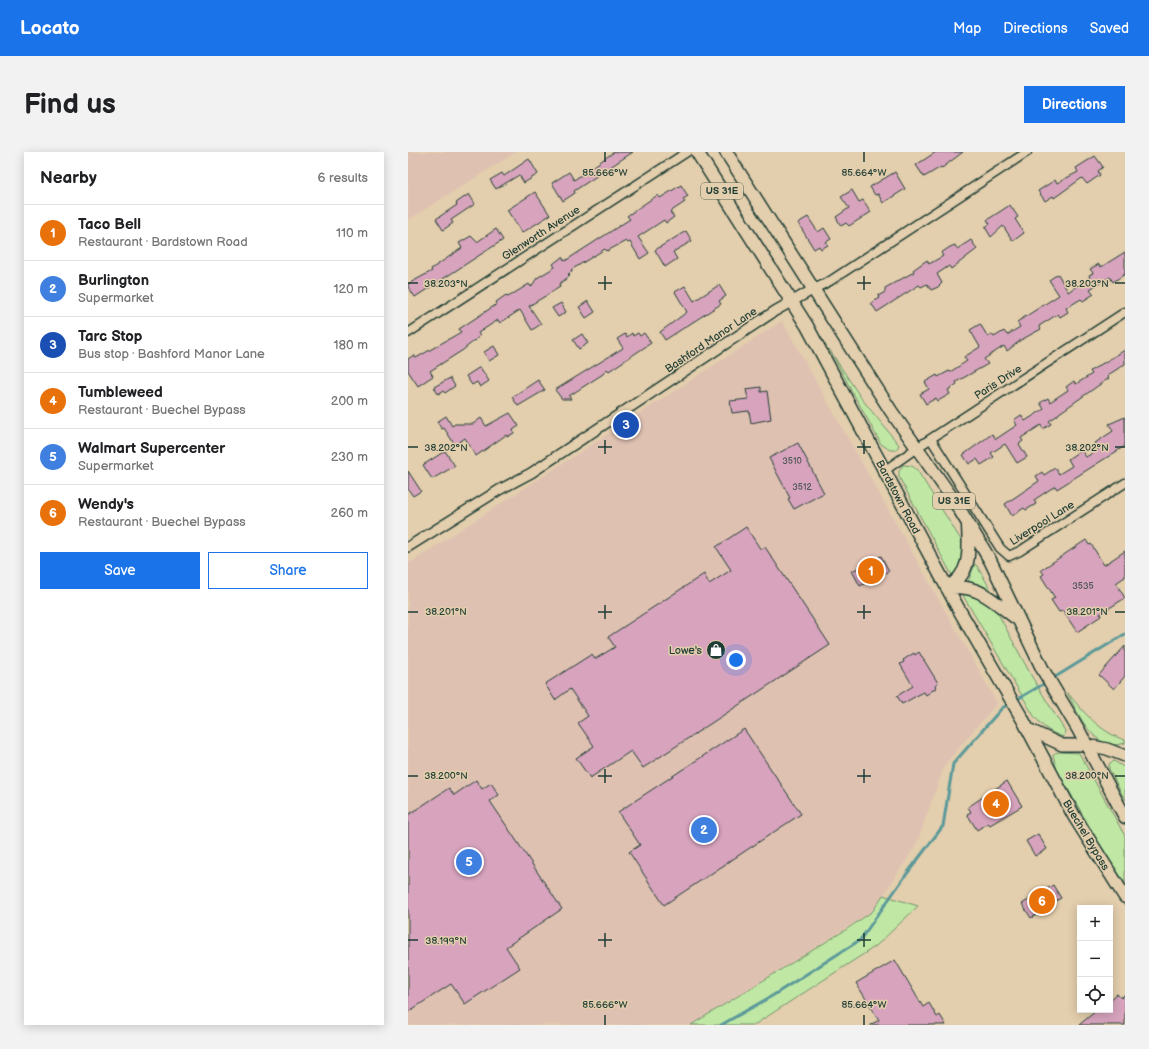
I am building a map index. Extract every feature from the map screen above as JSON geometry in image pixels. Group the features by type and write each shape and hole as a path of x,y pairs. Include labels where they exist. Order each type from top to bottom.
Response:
{"main road":[{"name":"Bardstown Road","path":"697,152 792,301 947,588 1026,724"},
{"name":"US 31E","path":"726,152 891,410 918,447 990,560 1043,670 1087,745 1125,817"},
{"path":"947,588 958,581 964,573 969,553 968,524"},
{"path":"947,588 960,586 976,589 1018,620"},
{"path":"1026,724 1062,745 1087,745 1107,749 1125,756"},
{"name":"Buechel Bypass","path":"1026,724 1074,816 1125,897"}],"street":[{"name":"Glenworth Avenue","path":"408,333 687,152"},
{"name":"Bashford Manor Lane","path":"408,548 499,490 531,473 792,301 830,281 1027,152"},
{"name":"Paris Drive","path":"884,471 918,447 1125,312"},
{"name":"Liverpool Lane","path":"931,439 1000,548 1009,556 1020,551 1125,483"}],"shaded area":[{"path":"408,152 516,152 408,220"},
{"path":"782,321 997,703 945,764 916,845 873,911 691,1025 408,1025 408,564"}],"green space":[{"path":"829,349 861,398 899,445 896,450 890,450 881,444"},
{"path":"903,465 912,466 917,470 961,540 961,560 953,577 899,477 899,471"},
{"path":"975,564 977,566 995,597 968,582"},
{"path":"961,592 973,592 996,610 1032,677 1065,731 1064,737 1047,729 1034,716"},
{"path":"1067,692 1079,707 1100,727 1116,737 1125,740 1125,743 1114,745 1104,743 1088,730"},
{"path":"1059,752 1079,753 1125,836 1125,884 1107,857 1057,770 1053,755"},
{"path":"1114,761 1125,768 1125,800 1109,769 1109,764"},
{"path":"883,895 918,906 876,946 754,1025 691,1025 847,929 873,911"}],"building":[{"path":"614,152 633,152 574,191 575,193 563,201 552,183 569,172 574,180"},
{"path":"936,152 963,152 942,168 941,167 924,177 916,165"},
{"path":"1095,156 1103,167 1098,171 1100,175 1087,184 1082,178 1054,198 1053,196 1045,201 1038,191 1055,180 1057,183 1078,172 1076,168"},
{"path":"529,159 538,174 524,183 519,175 496,189 490,180 502,173 504,176"},
{"path":"895,172 905,189 883,203 878,194 875,195 870,187"},
{"path":"681,185 688,196 683,199 685,202 670,212 674,217 666,223 664,220 638,237 649,253 640,259 630,242 628,243 626,241 607,251 605,249 571,270 572,272 568,274 570,276 559,284 560,287 529,306 541,324 532,330 520,310 500,323 498,320 478,333 480,336 463,350 430,371 433,376 418,386 408,371 408,359 414,355 416,358 461,332 459,329 497,304 496,302 506,295 508,297 529,284 531,287 537,278 555,267 553,264 562,257 565,261 630,219 627,216 647,202 658,195 660,198"},
{"path":"852,190 859,202 863,200 871,212 849,226 846,223 841,226 836,217 849,208 841,197"},
{"path":"535,192 550,215 522,233 507,210"},
{"path":"469,194 475,204 451,220 453,223 443,230 436,219 457,205 456,203"},
{"path":"1010,205 1018,217 1015,219 1024,233 1013,241 1003,226 991,237 985,227 990,224 987,220"},
{"path":"808,217 818,232 824,228 831,239 826,242 828,245 821,249 819,246 814,249 798,223"},
{"path":"496,229 503,240 415,297 408,287 408,284 432,271 431,269 462,248 459,243 471,236 477,242"},
{"path":"686,231 692,241 673,252 677,259 665,267 655,250"},
{"path":"971,240 977,249 951,269 949,266 937,274 942,283 938,287 931,290 927,284 921,287 919,285 877,312 871,303 880,298 878,296 885,292 885,288 914,272 913,270 927,260 929,264 943,256 941,253 950,247 955,245 957,249"},
{"path":"1125,252 1125,274 1113,282 1110,277 1090,289 1094,294 1083,301 1081,299 1066,308 1068,312 1060,317 1058,314 1039,326 1041,329 1021,340 1007,351 1004,346 984,359 988,364 956,382 957,384 948,390 950,394 938,401 936,398 926,404 920,394 929,389 925,382 937,375 938,377 949,371 950,372 967,361 964,357 980,347 970,330 980,324 988,337 992,334 994,337 1004,331 1007,335 1020,327 1017,322 1059,295 1049,280 1058,274 1068,292 1090,277 1089,275 1093,273 1090,269 1099,264 1101,267"},
{"path":"719,285 726,296 719,301 721,304 665,340 660,332 687,312 675,292 685,286 694,301"},
{"path":"588,301 595,312 586,318 579,307"},
{"path":"561,303 566,312 558,317 552,308"},
{"path":"632,333 633,336 638,333 640,336 644,333 651,343 609,371 607,369 603,374 569,396 571,399 562,399 555,390 623,348 617,339 625,334 627,337"},
{"path":"582,334 588,343 579,349 573,340"},
{"path":"494,346 499,355 489,361 484,352"},
{"path":"1125,350 1125,364 1108,375 1109,378 1049,421 1051,424 1043,429 1041,425 1021,438 1023,441 1019,444 1027,457 1017,463 1005,444 991,453 994,457 981,465 977,459 969,464 963,455 992,434 996,439 1017,425 1014,420 1021,415 1025,421 1044,409 1040,403 1048,398 1050,402 1068,390 1066,387 1074,381 1076,384 1092,374 1090,371"},
{"path":"480,367 489,381 480,387 477,382 472,385 466,376"},
{"path":"450,378 455,386 445,393 443,391 438,394 434,387"},
{"path":"538,380 545,390 518,406 512,397"},
{"path":"761,387 761,392 767,391 771,419 751,423 749,411 732,413 730,401 748,399 746,389"},
{"path":"510,413 519,426 513,430 514,433 507,437 506,435 476,456 465,438 455,445 444,428 442,429 437,422 446,416 452,426 455,424 473,424 481,418 486,426"},
{"path":"1125,417 1125,446 1057,489 1055,486 1034,500 1036,504 1026,510 1024,508 1012,516 1005,504 1039,481 1036,476 1042,472 1044,475 1055,468 1059,474 1072,466 1068,459 1081,450 1086,457 1099,449 1095,443 1113,431 1109,424"},
{"path":"798,443 824,493 794,509 788,499 790,498 769,458"},
{"path":"445,451 455,466 432,479 423,465"},
{"path":"408,471 421,491 413,496 408,489"},
{"name":"Lowe's","path":"746,527 761,550 765,547 830,645 643,768 631,751 590,778 576,758 594,746 578,723 588,716 570,689 555,700 545,684 592,654 595,659 615,647 608,637 704,574 709,584 731,570 716,547"},
{"path":"1086,540 1089,545 1091,544 1104,565 1125,551 1125,577 1116,583 1125,598 1100,614 1101,616 1077,632 1063,611 1059,612 1051,600 1055,598 1041,576 1044,574 1041,570"},
{"path":"881,556 889,571 860,586 852,571 865,565 864,562 871,559 872,561"},
{"path":"1125,646 1125,676 1114,689 1099,675"},
{"path":"919,652 938,683 935,685 936,688 926,695 924,692 902,704 897,696 913,686 900,664 904,662 903,660 914,653 915,655"},
{"path":"744,729 801,814 664,905 629,852 640,845 618,812"},
{"path":"476,780 482,789 491,783 499,795 490,801 562,909 506,947 520,968 465,1004 451,984 408,1012 408,815 449,788 454,795"},
{"path":"1007,781 1022,806 990,825 988,823 977,830 967,814 971,812 968,807"},
{"path":"1038,834 1047,849 1035,856 1026,841"},
{"path":"1053,885 1061,898 1053,902 1054,905 1031,918 1022,904"},
{"path":"895,960 923,1007 929,1003 937,1017 940,1015 946,1025 870,1025 879,1020 856,983"},
{"path":"1117,994 1121,998 1125,994 1125,1025 1079,1025 1093,1013 1113,1013 1113,997"}],"waterway":[{"path":"1052,679 1125,634"},
{"path":"1016,700 1047,682"},
{"path":"721,1025 772,996 860,940 943,826 953,764 1002,708 1011,703"}],"place":[{"name":"Tarc Stop","path":"626,425"},
{"name":"Taco Bell","path":"871,571"},
{"name":"Lowe's","path":"716,650"},
{"name":"Tumbleweed","path":"996,804"},
{"name":"Burlington","path":"704,830"},
{"name":"Walmart Supercenter","path":"469,862"},
{"name":"Wendy's","path":"1042,901"}]}
